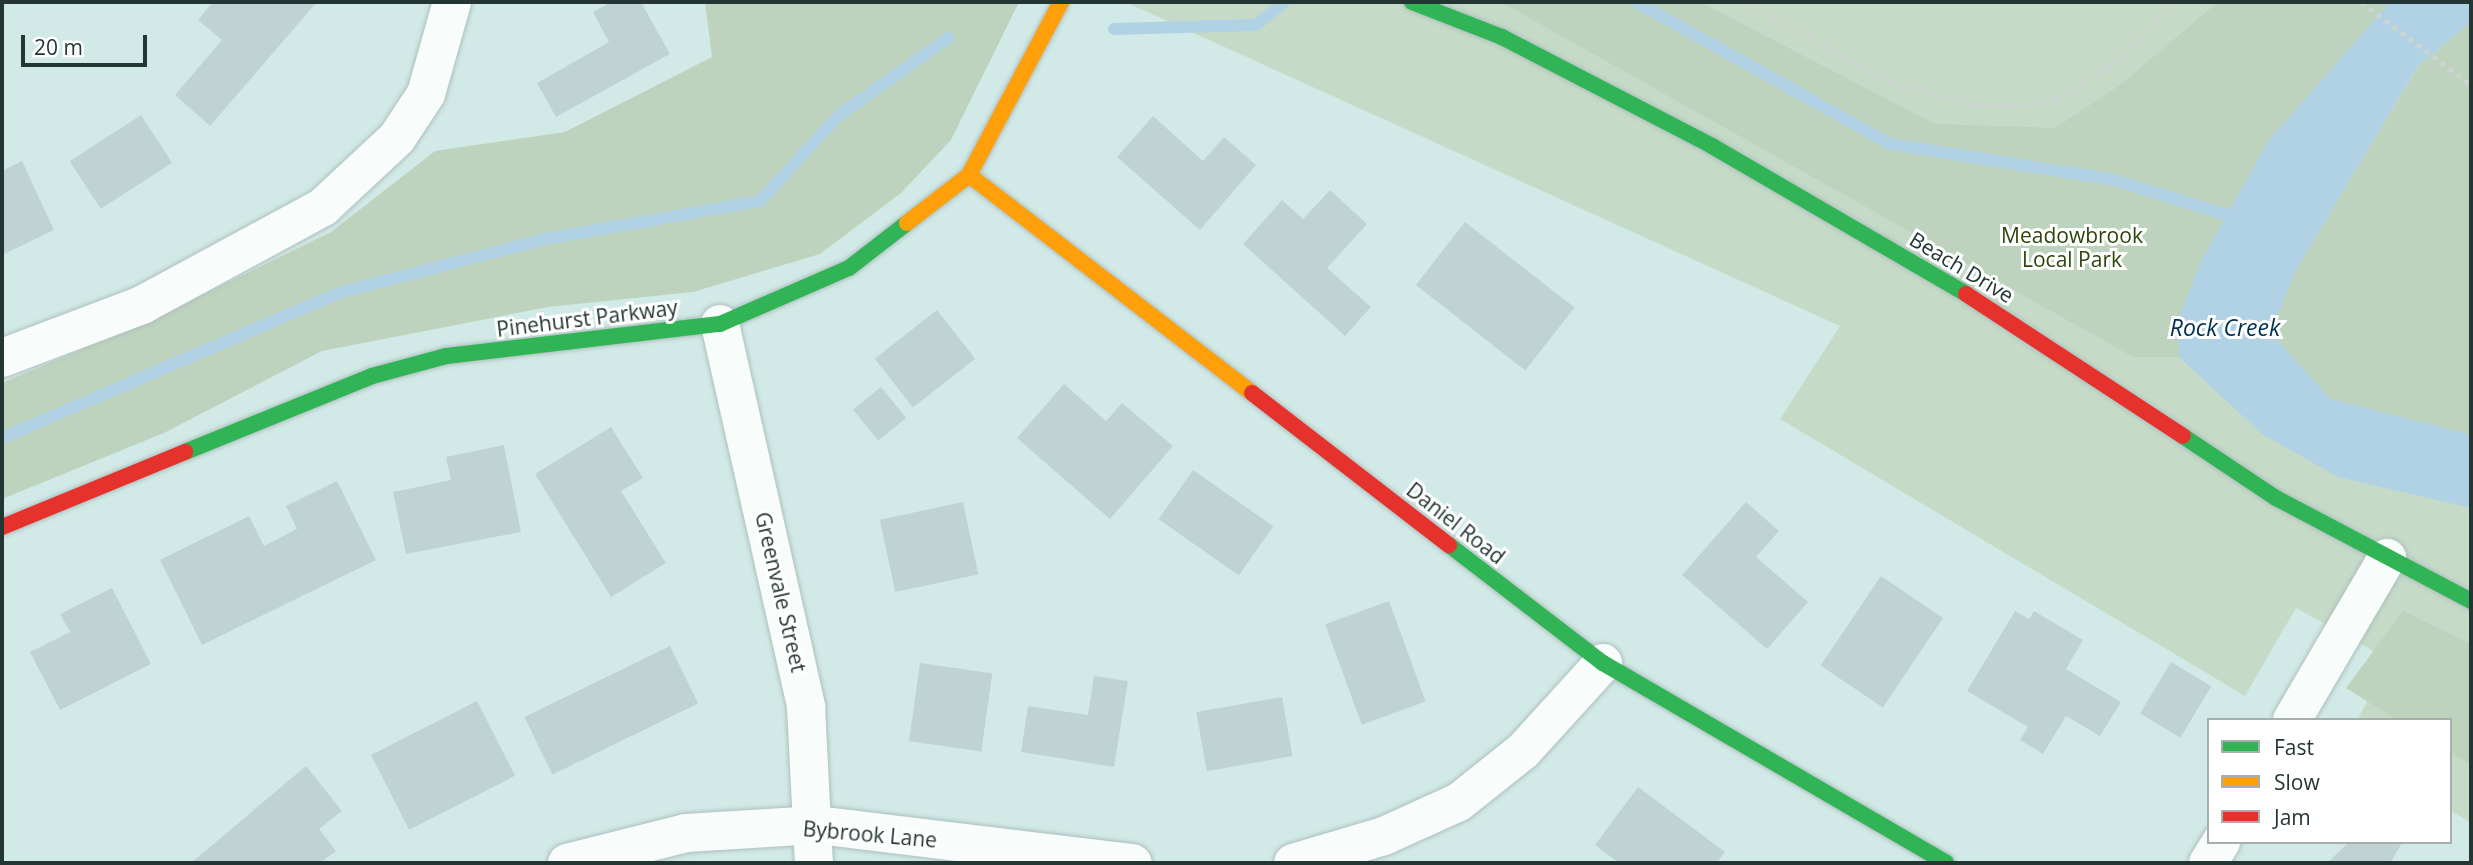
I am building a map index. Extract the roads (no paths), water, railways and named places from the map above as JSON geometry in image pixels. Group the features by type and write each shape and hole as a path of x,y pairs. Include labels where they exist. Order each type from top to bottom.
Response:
{"street":[{"path":"2,358 142,305 323,206 397,138 426,94 452,2"},
{"name":"Pinehurst Parkway","path":"2,527 372,376 446,356 720,324 849,268 969,175 1061,2"},
{"name":"Beach Drive","path":"1412,2 1502,37 1712,145 2002,315 2276,498 2471,601"},
{"name":"Daniel Road","path":"969,175 1603,663 1946,863"},
{"name":"Greenvale Street","path":"720,324 804,694 817,825 814,863"},
{"path":"2293,718 2387,558"},
{"path":"1293,863 1384,836 1459,802 1523,751 1603,663"},
{"name":"Bybrook Lane","path":"568,863 686,832 817,825 1133,863"},
{"path":"2208,863 2220,844"}],"water":[{"name":"Rock Creek","path":"2390,2 2471,2 2471,22 2418,66 2296,270 2271,333 2331,399 2471,435 2471,508 2338,477 2262,434 2179,357 2178,321 2201,261 2268,141"}],"waterway":[{"path":"1114,29 1256,25 1284,2"},
{"path":"1636,2 1890,144 2114,180 2240,219"},
{"path":"2,438 338,293 546,239 760,201 838,116 948,38"}],"park label":[{"name":"Meadowbrook Local Park","path":"2072,247"}]}
